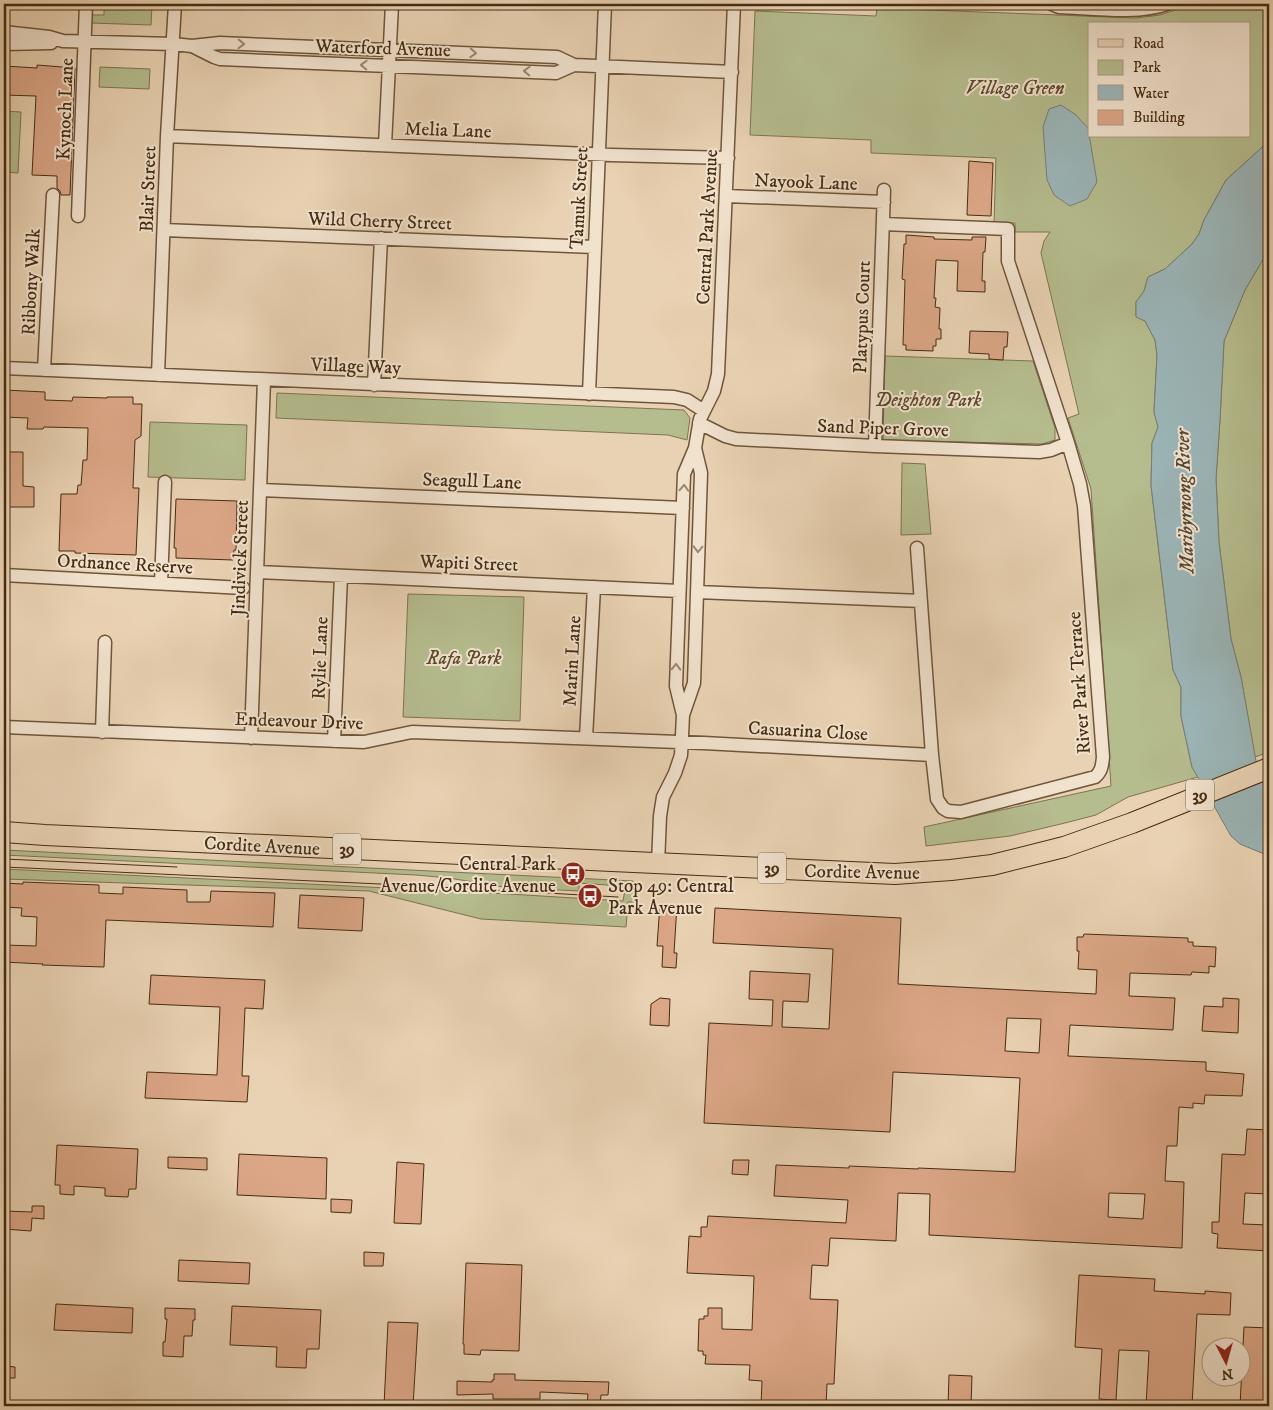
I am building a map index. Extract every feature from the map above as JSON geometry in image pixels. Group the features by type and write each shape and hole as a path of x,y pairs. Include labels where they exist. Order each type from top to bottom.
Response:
{"main road":[{"name":"Cordite Avenue","path":"4,832 658,864 895,874 925,873 992,865 1064,847 1269,768"},
{"name":"Cordite Avenue","path":"4,836 46,835"}],"street":[{"name":"Kynoch Lane","path":"78,216 86,4"},
{"name":"Blair Street","path":"158,375 175,4"},
{"path":"385,145 392,4"},
{"name":"Tamuk Street","path":"589,394 605,4"},
{"name":"Central Park Avenue","path":"658,864 660,816 664,797 681,755 682,742 683,715 676,686 684,474 695,448 699,424 714,391 718,374 734,4"},
{"path":"1052,4 1059,7 1135,10 1167,4"},
{"name":"Waterford Avenue","path":"4,32 63,41 85,42 192,46 220,43 557,56 574,65 732,72"},
{"name":"Waterford Avenue","path":"4,44 43,44 63,41"},
{"name":"Waterford Avenue","path":"192,46 214,58 556,73 574,65"},
{"name":"Melia Lane","path":"168,136 728,158"},
{"name":"Ribbony Walk","path":"44,370 53,195"},
{"name":"Nayook Lane","path":"726,196 884,196"},
{"name":"Platypus Court","path":"875,446 884,196"},
{"name":"River Park Terrace","path":"883,224 1008,229 1008,262 1068,443 1080,484 1084,506 1103,757 1100,772 1091,779 961,812 943,808 937,799 932,755 917,548"},
{"name":"Wild Cherry Street","path":"164,230 594,247"},
{"path":"374,384 381,238"},
{"name":"Village Way","path":"4,368 674,398 687,400 704,411"},
{"name":"Jindivick Street","path":"252,738 264,380"},
{"name":"Sand Piper Grove","path":"699,424 724,436 736,439 1039,452 1068,443"},
{"name":"Central Park Avenue","path":"683,715 694,684 701,473 695,448"},
{"path":"161,583 165,482"},
{"name":"Seagull Lane","path":"261,490 683,508"},
{"name":"Wapiti Street","path":"258,572 679,590"},
{"name":"Ordnance Reserve","path":"4,575 244,588"},
{"name":"Rylie Lane","path":"334,741 341,576"},
{"name":"Marin Lane","path":"586,738 594,587"},
{"path":"697,592 921,601"},
{"path":"102,732 105,642"},
{"name":"Endeavour Drive","path":"4,727 364,742 412,732 682,742"},
{"name":"Casuarina Close","path":"682,742 932,755"}],"green space":[{"path":"104,4 152,5 151,25 90,23 90,15 104,15"},
{"name":"Village Green","path":"1194,4 1269,4 1269,141 1226,180 1192,244 1165,269 1148,277 1144,291 1136,302 1136,316 1145,321 1155,340 1157,355 1154,411 1158,427 1152,443 1151,485 1173,670 1181,687 1181,716 1192,767 1198,777 1128,797 1096,815 1065,823 1010,836 926,846 924,827 1111,786 1091,489 1068,418 1079,414 1041,253 1044,241 1050,232 1015,232 1015,223 994,223 996,158 871,153 871,140 750,135 755,11 876,16 877,8 1136,18 1160,15"},
{"path":"100,67 150,69 149,89 99,87"},
{"path":"4,111 21,112 18,173 4,172"},
{"path":"1269,249 1269,752 1255,757 1241,677 1231,639 1219,542 1216,479 1224,341 1245,290"},
{"name":"Deighton Park","path":"885,356 1033,361 1055,428 1055,440 1042,444 883,440"},
{"path":"277,393 684,410 690,418 687,440 668,435 276,418"},
{"path":"150,422 247,425 245,480 148,477"},
{"path":"902,463 925,464 931,534 901,535"},
{"name":"Rafa Park","path":"408,594 524,597 520,721 403,717"},
{"path":"4,850 633,881 633,889 638,890 637,902 628,902 626,927 481,919 369,891 4,879 4,869 623,901 625,890 621,886 579,883 579,891 503,887 449,878 416,875 4,855"}],"water":[{"path":"1061,105 1076,115 1088,128 1088,138 1090,138 1097,182 1087,199 1070,206 1054,195 1047,180 1043,127 1049,109"},
{"name":"Maribyrnong River","path":"1269,141 1269,249 1245,290 1224,341 1216,479 1219,542 1231,639 1241,677 1256,761 1262,772 1269,777 1269,856 1240,844 1231,836 1192,767 1181,716 1181,687 1173,670 1151,485 1152,443 1158,427 1154,412 1157,355 1155,340 1145,321 1136,317 1136,302 1144,291 1148,277 1165,269 1192,244 1226,180"}],"building":[{"path":"37,65 75,68 70,195 61,195 57,188 57,176 32,175 36,96 4,95 4,66 37,68"},
{"path":"969,161 993,163 991,216 967,215"},
{"path":"906,235 934,237 934,239 972,240 972,237 986,237 985,252 983,252 982,281 985,281 985,292 957,291 958,261 936,260 934,298 936,298 935,307 940,308 939,329 941,329 941,339 936,339 936,346 933,346 933,351 906,350 906,345 903,345 905,280 902,279"},
{"path":"970,331 1008,332 1007,347 1004,347 1003,360 989,359 989,354 969,353"},
{"path":"4,390 45,392 45,400 72,401 73,397 133,397 133,404 142,404 141,436 135,440 133,488 139,488 136,555 59,551 61,494 77,494 78,485 81,485 83,460 87,460 88,428 44,427 43,429 27,429 28,418 4,417"},
{"path":"4,452 23,452 23,486 34,487 34,507 4,507"},
{"path":"176,499 237,501 236,550 234,550 233,560 176,558 176,548 174,548"},
{"path":"23,882 99,885 99,893 123,894 123,887 187,890 187,902 210,902 211,891 275,893 273,927 106,920 104,967 4,962 4,945 36,946 37,917 21,916 22,908 4,907 4,883 23,884"},
{"path":"300,895 364,898 362,931 298,928"},
{"path":"660,904 677,905 674,953 677,953 676,968 662,967 663,946 657,946"},
{"path":"715,908 901,918 898,984 1096,994 1097,970 1078,969 1079,951 1077,951 1077,937 1083,937 1084,934 1188,938 1188,942 1193,942 1193,946 1216,947 1215,967 1209,966 1209,973 1192,972 1191,975 1130,973 1129,996 1175,998 1173,1030 1070,1025 1068,1056 1206,1062 1206,1071 1244,1074 1242,1096 1205,1095 1204,1104 1193,1103 1193,1108 1179,1107 1177,1146 1167,1146 1165,1181 1184,1182 1182,1248 929,1235 930,1194 898,1193 896,1241 830,1238 828,1266 812,1265 810,1299 838,1300 834,1384 827,1384 826,1406 761,1406 762,1381 749,1380 750,1365 705,1364 706,1355 703,1355 703,1351 698,1351 699,1319 704,1319 704,1316 708,1316 708,1308 722,1308 722,1329 752,1330 754,1276 687,1273 689,1236 701,1237 701,1227 707,1227 708,1216 846,1223 848,1200 774,1196 776,1165 1015,1172 1020,1078 893,1072 890,1132 704,1123 709,1023 772,1026 773,1000 749,999 750,971 810,974 808,1002 783,1001 782,1027 829,1029 833,949 713,943","holes":["1007,1018 1041,1019 1039,1053 1005,1051","1109,1193 1145,1194 1143,1219 1108,1217"]},
{"path":"151,975 265,980 263,1009 245,1008 242,1076 249,1076 247,1102 145,1098 147,1072 217,1075 220,1007 149,1004"},
{"path":"660,998 670,999 669,1026 650,1025 651,1004"},
{"path":"1223,998 1239,999 1238,1033 1202,1031 1204,1006 1223,1007"},
{"path":"1247,1129 1269,1130 1269,1194 1245,1193 1243,1224 1269,1225 1269,1251 1217,1248 1218,1234 1212,1233 1212,1222 1219,1222 1222,1154 1245,1155"},
{"path":"57,1145 138,1149 136,1189 129,1189 128,1197 105,1196 105,1188 74,1186 74,1195 60,1194 60,1185 55,1185"},
{"path":"239,1154 327,1158 326,1199 237,1195"},
{"path":"168,1157 207,1158 207,1170 168,1168"},
{"path":"733,1160 749,1160 748,1175 732,1174"},
{"path":"397,1162 424,1164 421,1224 394,1223"},
{"path":"331,1199 352,1200 351,1213 331,1212"},
{"path":"32,1206 44,1206 44,1219 32,1218 31,1231 4,1229 4,1211 32,1212"},
{"path":"364,1252 384,1253 383,1266 364,1266"},
{"path":"179,1260 250,1263 249,1284 178,1281"},
{"path":"466,1263 522,1265 519,1351 481,1350 480,1355 464,1354"},
{"path":"1079,1275 1155,1279 1154,1291 1205,1294 1205,1291 1231,1293 1230,1315 1197,1314 1192,1406 1146,1406 1149,1351 1119,1350 1116,1400 1099,1399 1102,1349 1075,1347"},
{"path":"56,1304 133,1308 132,1333 54,1330"},
{"path":"232,1306 321,1310 319,1349 307,1349 306,1368 276,1367 277,1347 230,1345"},
{"path":"165,1308 195,1309 192,1336 184,1336 183,1357 163,1356 163,1342 165,1342 167,1319 165,1319"},
{"path":"388,1322 418,1323 413,1406 384,1406"},
{"path":"1244,1327 1269,1328 1269,1406 1240,1406 1241,1388 1250,1388 1250,1338 1243,1338"},
{"path":"4,1366 15,1367 15,1378 4,1378"},
{"path":"494,1374 515,1374 515,1380 609,1382 608,1395 601,1395 600,1406 587,1405 588,1394 540,1392 540,1399 493,1399 493,1394 457,1395 457,1381 492,1382"},
{"path":"949,1375 972,1376 971,1406 948,1406"}],"tram line":[{"path":"4,859 177,867"},
{"path":"4,867 618,897"}],"place":[{"name":"Central Park Avenue/Cordite Avenue","path":"573,874"},
{"name":"Stop 49: Central Park Avenue","path":"590,896"}]}
